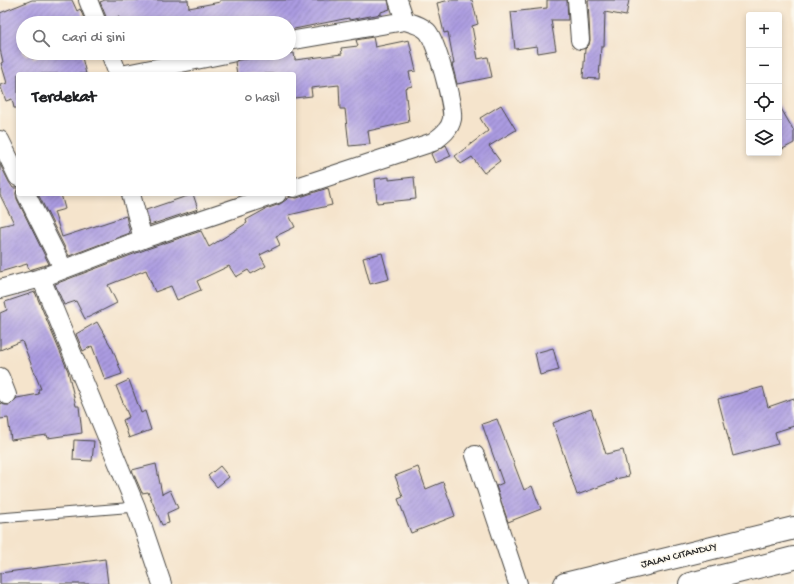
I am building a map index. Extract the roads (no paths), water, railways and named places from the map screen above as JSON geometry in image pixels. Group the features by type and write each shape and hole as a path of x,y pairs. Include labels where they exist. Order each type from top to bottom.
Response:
{"main road":[{"name":"JALAN CITANDUY","path":"565,584 794,528"},
{"path":"690,584 794,558"}],"street":[{"path":"88,0 95,16"},
{"path":"398,0 405,21"},
{"path":"577,0 580,40"},
{"path":"296,40 405,21 420,26 428,32 434,42 450,102 452,118 449,127 444,134 433,142 296,187"},
{"path":"113,60 117,72"},
{"path":"136,72 196,60"},
{"path":"0,140 16,173"},
{"path":"27,196 63,268"},
{"path":"132,196 143,239"},
{"path":"0,289 41,278 63,268 143,239 271,196"},
{"path":"41,278 136,507 162,584"},
{"path":"0,377 7,395"},
{"path":"475,455 518,584"}],"lane":[{"path":"0,518 136,507"}]}
